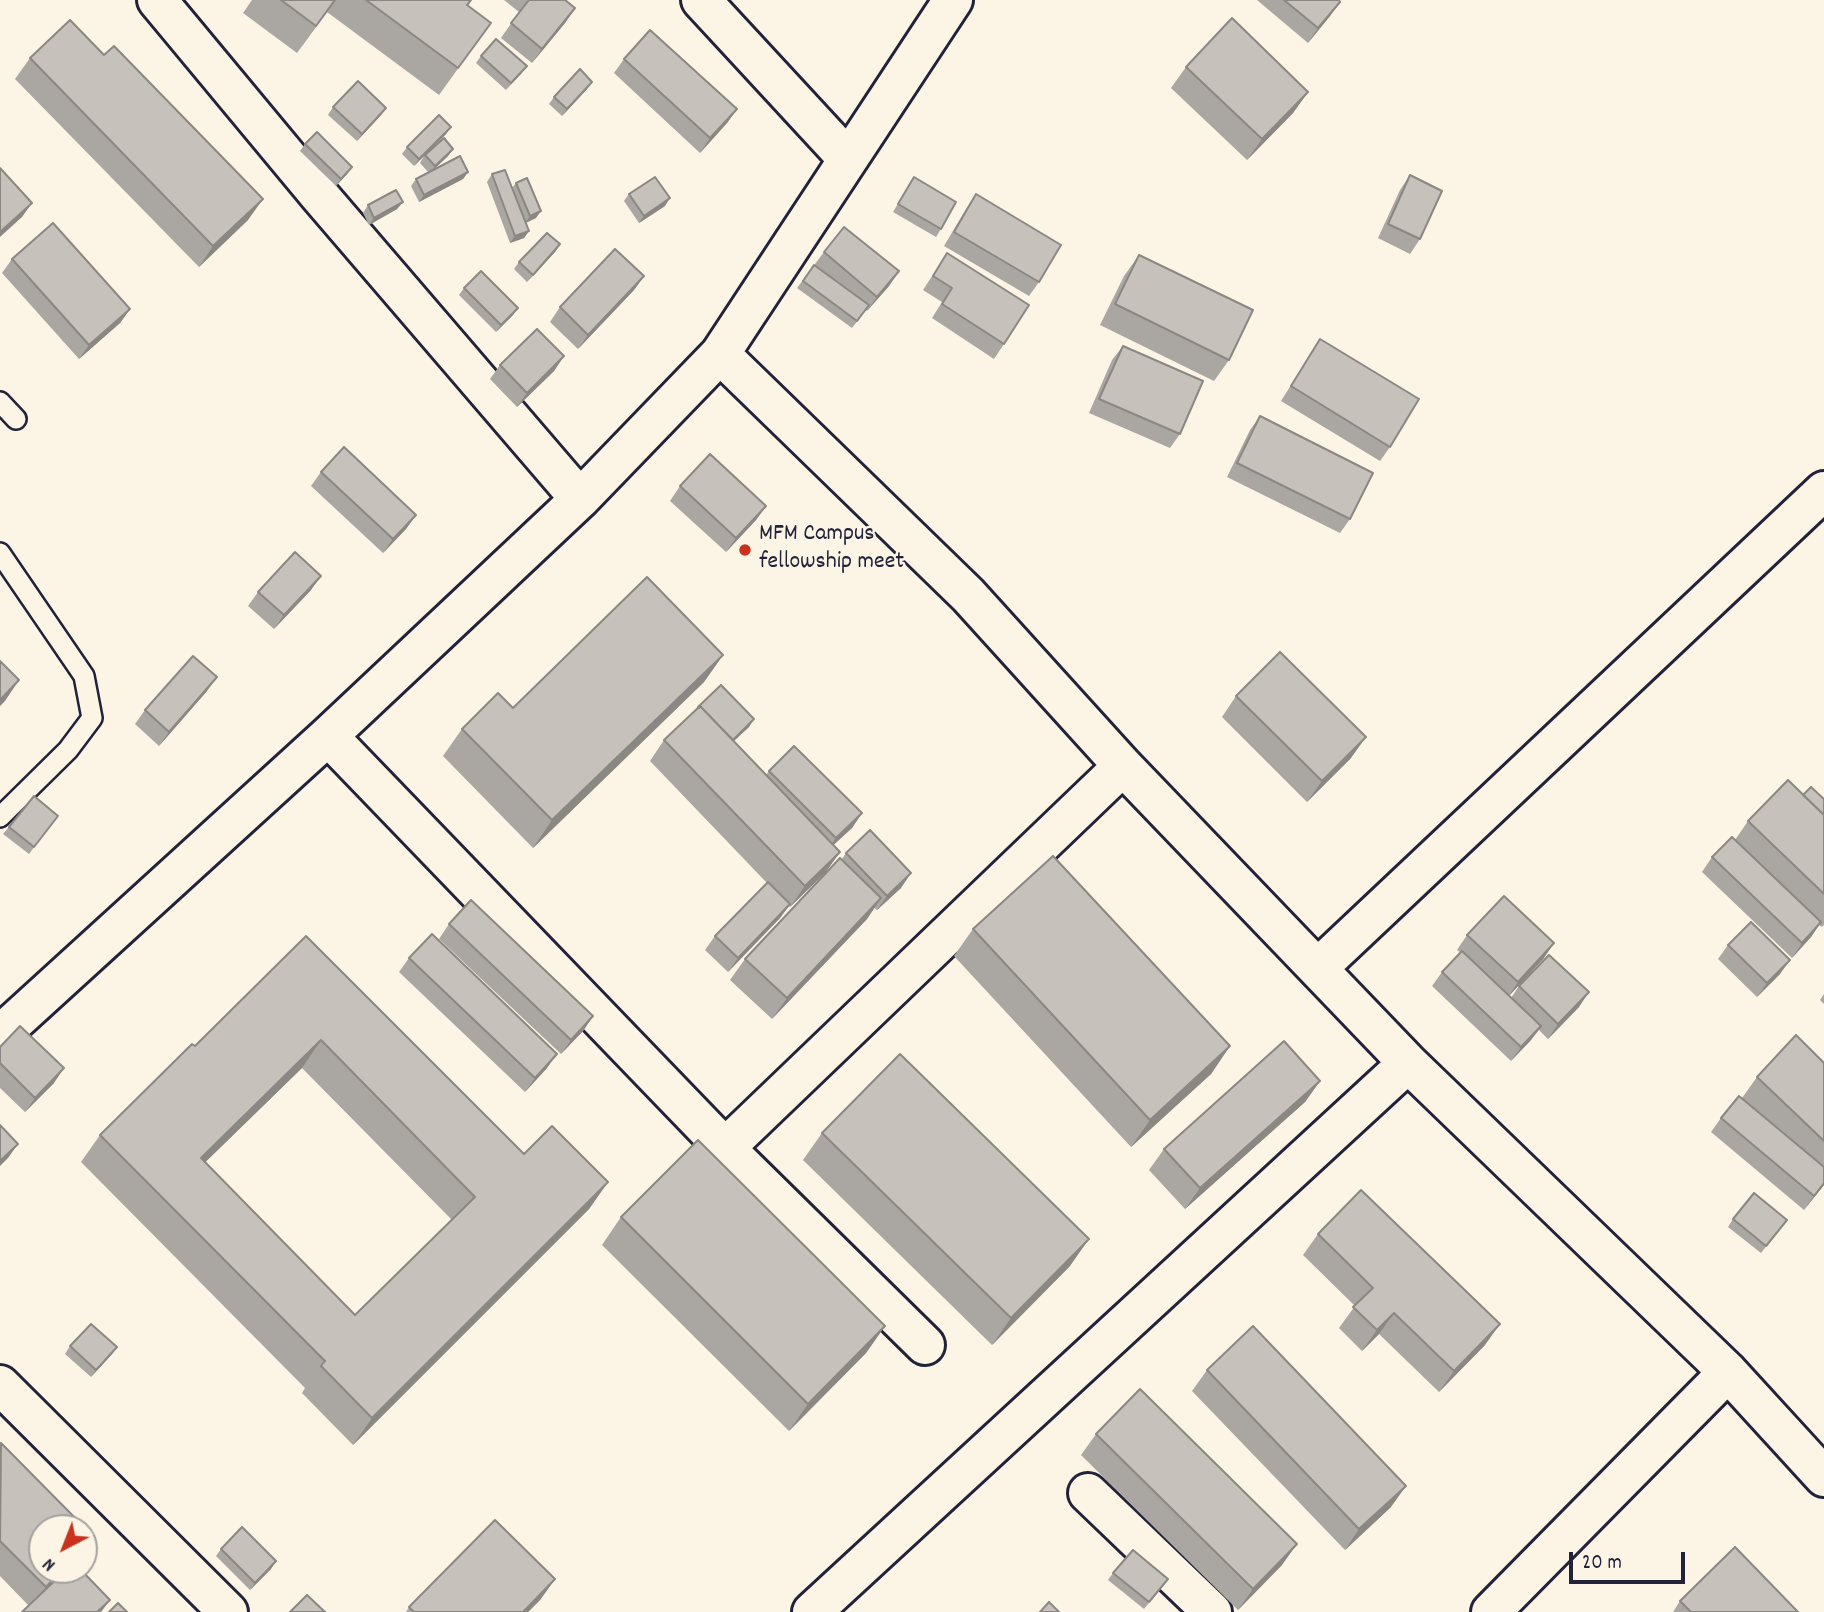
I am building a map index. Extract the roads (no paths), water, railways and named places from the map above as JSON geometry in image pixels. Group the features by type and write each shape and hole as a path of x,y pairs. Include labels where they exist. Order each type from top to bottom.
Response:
{"street":[{"path":"157,0 319,195 580,499"},
{"path":"701,0 847,158"},
{"path":"0,1035 328,736 580,499 720,354 953,0"},
{"path":"720,354 968,595 1123,766 1408,1063 1728,1372 1824,1477"},
{"path":"1318,968 1824,491"},
{"path":"328,736 725,1148 925,1345"},
{"path":"725,1148 1123,766"},
{"path":"811,1612 1408,1063"},
{"path":"1492,1612 1728,1372"},
{"path":"0,1385 228,1612"},
{"path":"1088,1493 1212,1612"}],"lane":[{"path":"0,402 16,419"},
{"path":"0,553 84,676 92,718 68,750 0,817"}],"place":[{"name":"MFM Campus fellowship meet","path":"745,550"}]}
